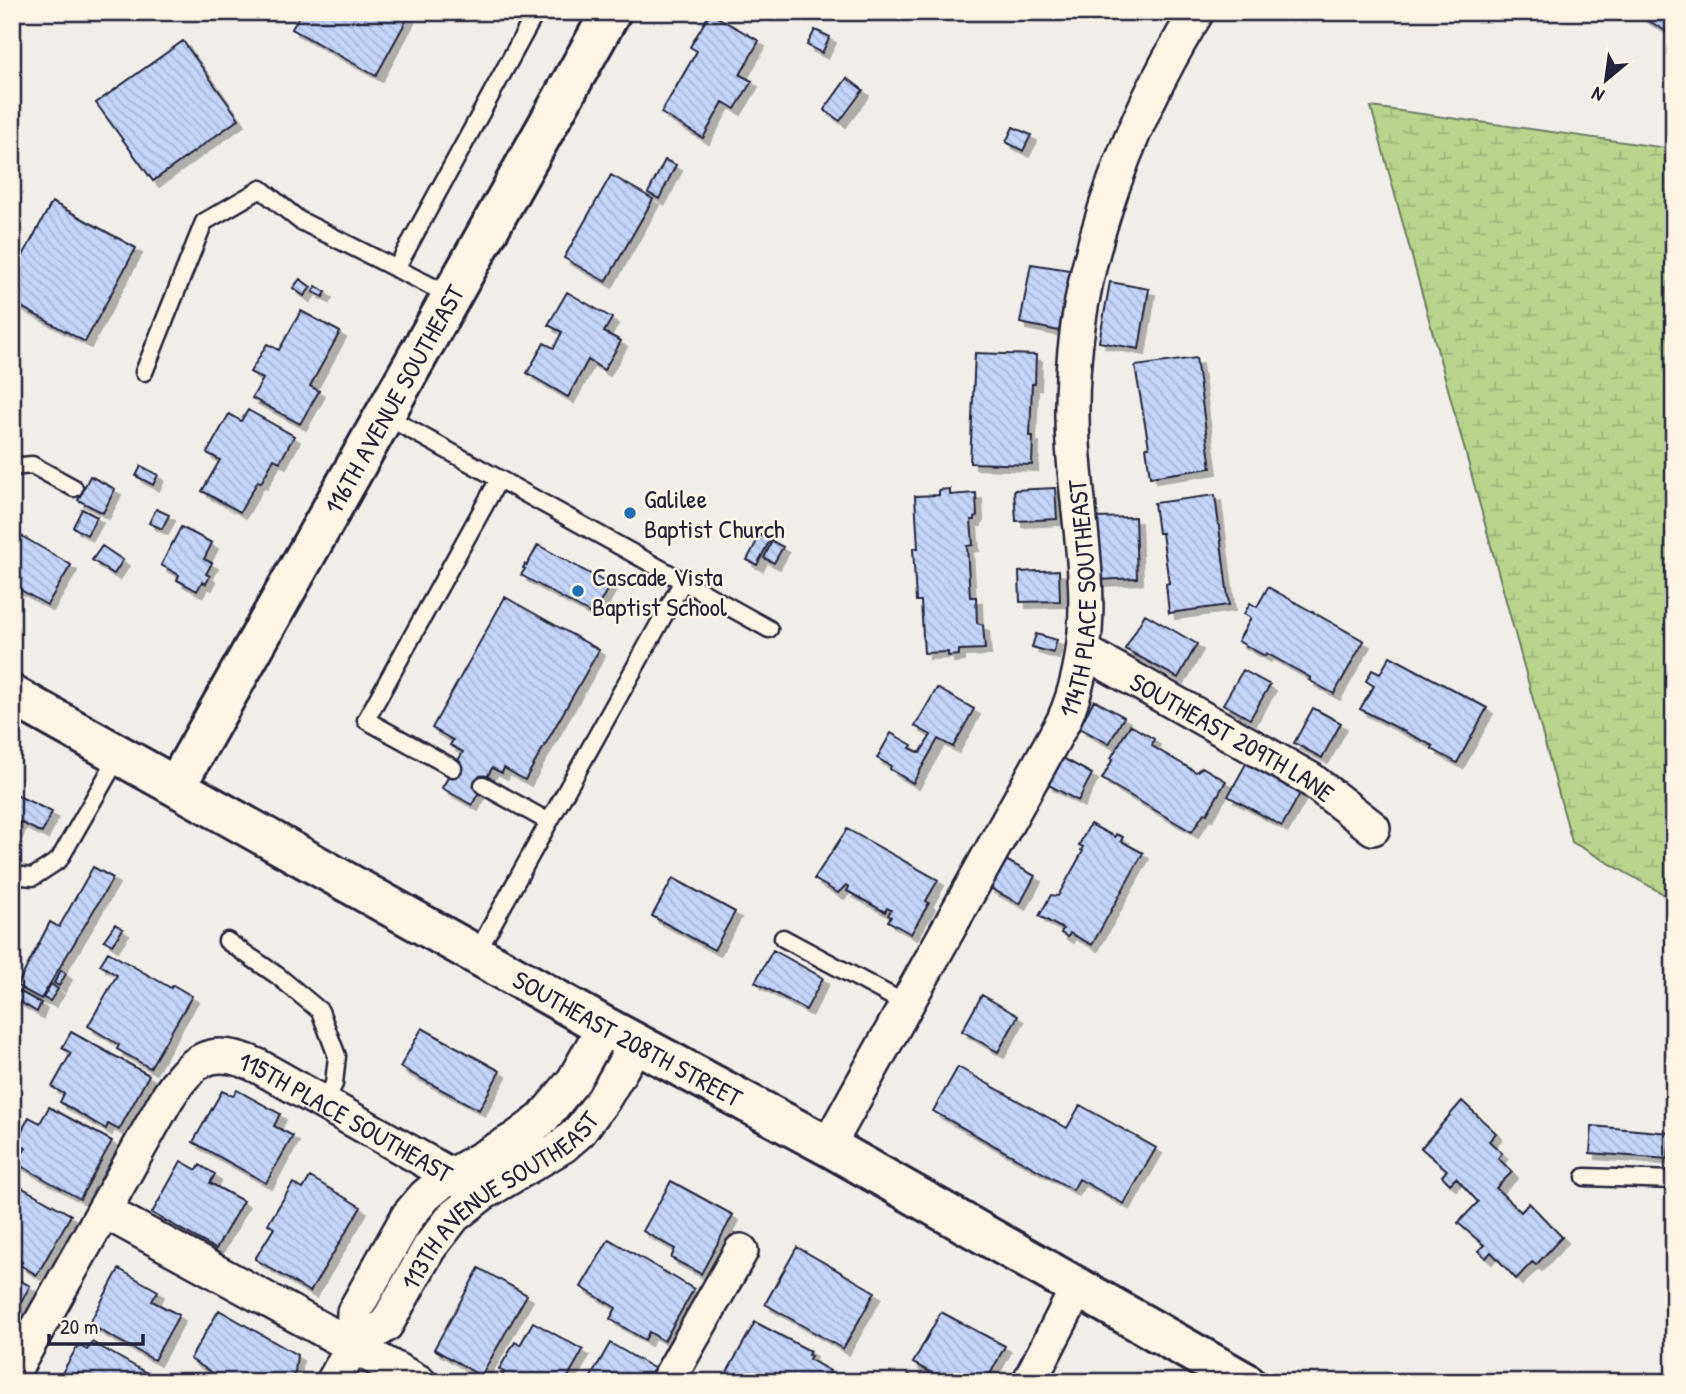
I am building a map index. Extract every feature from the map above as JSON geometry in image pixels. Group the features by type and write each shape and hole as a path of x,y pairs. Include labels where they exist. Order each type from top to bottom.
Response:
{"main road":[{"name":"116TH AVENUE SOUTHEAST","path":"176,786 611,12"},
{"name":"SOUTHEAST 208TH STREET","path":"12,695 620,1035 828,1146 1245,1382"}],"street":[{"name":"114TH PLACE SOUTHEAST","path":"828,1146 1063,722 1077,687 1085,652 1087,618 1072,419 1081,307 1095,245 1127,153 1151,97 1197,12"},
{"name":"SOUTHEAST 209TH LANE","path":"1085,652 1310,779 1373,828"},
{"name":"113TH AVENUE SOUTHEAST","path":"353,1346 354,1312 391,1242 425,1196 453,1175 515,1139 542,1119 574,1080 620,1035"},
{"name":"113TH AVENUE SOUTHEAST","path":"332,1382 353,1346 386,1325 437,1236 454,1216 482,1194 544,1159 579,1132 603,1100 620,1035"},
{"name":"115TH PLACE SOUTHEAST","path":"104,1211 170,1094 188,1070 205,1057 220,1054 242,1059 453,1175 482,1194"},
{"path":"12,1374 104,1211 419,1382"},
{"path":"667,1382 741,1251"},
{"path":"1028,1382 1078,1287"}],"lane":[{"path":"396,269 536,12"},
{"path":"144,372 204,222 261,189 299,220 451,296"},
{"path":"384,415 769,629"},
{"path":"12,467 32,465 74,488"},
{"path":"453,768 366,720 499,479"},
{"path":"475,954 683,582"},
{"path":"12,875 33,877 59,860 119,755"},
{"path":"483,785 549,822"},
{"path":"783,939 906,1004"},
{"path":"228,941 320,1010 337,1056 334,1084 324,1103"},
{"path":"1585,1177 1674,1181"}],"green space":[{"path":"1371,107 1674,149 1674,900 1572,842"}],"building":[{"path":"301,12 411,12 376,76 292,29"},
{"path":"1634,12 1674,12 1674,36"},
{"path":"710,13 759,41 740,75 752,81 735,109 723,102 703,138 661,113 697,51 690,47"},
{"path":"815,30 830,37 822,53 807,45"},
{"path":"183,41 239,119 153,181 96,103"},
{"path":"847,78 863,90 840,121 824,110"},
{"path":"1013,127 1031,135 1023,151 1006,142"},
{"path":"665,160 676,165 659,199 648,193"},
{"path":"611,175 653,199 606,282 564,258"},
{"path":"52,202 136,248 85,342 12,302 12,276"},
{"path":"1031,264 1070,270 1059,331 1020,323"},
{"path":"300,279 311,287 304,296 293,288"},
{"path":"1110,282 1149,289 1139,349 1099,342"},
{"path":"316,286 326,292 323,297 313,292"},
{"path":"567,292 612,318 604,332 621,341 604,370 588,360 568,397 527,373 544,343 554,348 562,332 548,325"},
{"path":"301,311 340,332 310,386 319,391 300,424 252,398 263,379 250,372 267,344 279,350"},
{"path":"975,353 1036,355 1030,436 1033,436 1032,465 970,463"},
{"path":"1196,358 1211,468 1150,477 1146,447 1149,447 1135,366"},
{"path":"248,410 294,436 280,462 274,459 240,512 202,491 220,460 207,453 229,414 241,421"},
{"path":"141,466 158,475 153,485 136,476"},
{"path":"90,476 115,489 103,513 78,500"},
{"path":"1055,488 1057,519 1016,521 1014,490"},
{"path":"950,489 950,495 976,493 977,516 975,520 971,520 973,545 967,546 970,597 976,597 977,623 983,625 985,649 959,650 959,655 948,656 948,652 924,653 921,601 916,601 913,548 918,548 915,496 939,495 939,490"},
{"path":"1215,495 1229,605 1169,613 1166,584 1169,583 1162,533 1158,533 1154,503"},
{"path":"82,509 97,517 87,535 73,527"},
{"path":"156,509 169,515 162,529 149,523"},
{"path":"1135,517 1137,578 1098,580 1096,518"},
{"path":"181,527 212,543 204,559 212,563 206,574 210,576 206,584 202,582 197,591 177,580 179,575 161,565"},
{"path":"15,532 71,565 47,605 12,585 12,536"},
{"path":"760,535 770,540 757,565 747,560"},
{"path":"772,541 783,547 774,563 764,558"},
{"path":"538,545 610,585 593,615 521,575"},
{"path":"102,546 123,560 114,574 92,560"},
{"path":"1059,570 1060,601 1020,602 1019,572"},
{"path":"1268,587 1364,641 1334,694 1266,653 1265,656 1238,641 1251,618 1244,614 1250,603 1257,607"},
{"path":"505,597 599,650 525,780 504,768 502,773 492,768 472,805 442,788 463,752 450,745 453,740 432,728"},
{"path":"1145,614 1197,644 1178,678 1125,649"},
{"path":"1036,634 1057,640 1053,653 1032,647"},
{"path":"1390,656 1487,708 1457,763 1432,749 1433,746 1360,709 1374,686 1366,681 1372,670 1380,674"},
{"path":"1243,670 1270,685 1250,719 1223,704"},
{"path":"937,688 974,709 953,747 938,739 913,783 877,758 891,733 920,753 931,735 915,726"},
{"path":"1094,700 1124,717 1109,744 1079,728"},
{"path":"1313,708 1341,723 1322,758 1294,743"},
{"path":"1130,725 1154,739 1152,746 1196,772 1202,767 1226,781 1207,814 1204,813 1192,832 1102,779"},
{"path":"1061,757 1092,774 1078,801 1047,784"},
{"path":"1247,762 1301,792 1282,826 1228,796"},
{"path":"12,793 52,812 42,833 20,822 16,832 12,830"},
{"path":"1090,824 1115,837 1116,834 1123,837 1121,841 1143,853 1092,945 1070,933 1068,937 1061,933 1063,929 1039,916 1051,895 1058,896 1083,851 1083,847 1079,845"},
{"path":"847,829 938,880 926,901 929,903 911,934 888,921 891,910 887,908 885,912 847,891 849,887 846,885 838,893 814,879"},
{"path":"1004,859 1035,876 1020,904 988,887"},
{"path":"93,867 113,878 41,999 17,986 50,922 59,927"},
{"path":"673,878 735,912 714,950 652,916"},
{"path":"115,924 123,929 112,945 104,940"},
{"path":"773,950 823,978 806,1010 755,982"},
{"path":"108,952 171,988 173,985 192,996 150,1068 117,1049 119,1045 88,1026 117,975 100,965"},
{"path":"61,970 66,974 59,986 54,983"},
{"path":"51,984 58,989 50,1001 43,998"},
{"path":"19,991 41,1003 37,1012 15,999"},
{"path":"982,995 1018,1016 998,1052 962,1031"},
{"path":"422,1028 500,1071 479,1110 400,1067"},
{"path":"71,1032 149,1075 119,1130 108,1124 106,1129 60,1102 64,1094 52,1087 71,1053 62,1048"},
{"path":"958,1067 1067,1128 1080,1105 1156,1148 1124,1204 1079,1179 1073,1190 933,1111"},
{"path":"237,1090 280,1114 274,1126 293,1136 266,1183 193,1142 222,1091 233,1096"},
{"path":"1462,1101 1496,1133 1489,1141 1502,1153 1498,1158 1512,1172 1496,1188 1521,1212 1529,1203 1562,1237 1536,1265 1532,1262 1516,1279 1491,1252 1486,1258 1478,1251 1484,1245 1458,1223 1478,1202 1456,1178 1450,1184 1442,1176 1447,1170 1421,1148"},
{"path":"49,1107 112,1141 80,1199 16,1163 26,1148 16,1142 29,1117 40,1123"},
{"path":"1592,1126 1670,1133 1668,1159 1590,1153"},
{"path":"181,1161 197,1170 200,1165 215,1174 210,1183 243,1201 216,1249 152,1213"},
{"path":"310,1177 361,1207 310,1292 255,1259 274,1228 268,1224 293,1183 303,1189"},
{"path":"671,1181 733,1215 701,1274 671,1258 675,1249 643,1231"},
{"path":"12,1182 71,1215 37,1275 20,1265 22,1262 12,1256"},
{"path":"609,1239 694,1289 664,1341 649,1332 645,1340 610,1319 616,1308 581,1287"},
{"path":"797,1247 875,1292 843,1349 765,1304"},
{"path":"479,1268 527,1295 481,1376 434,1349"},
{"path":"119,1269 158,1291 152,1301 179,1315 154,1360 89,1324"},
{"path":"12,1276 30,1286 12,1318"},
{"path":"219,1310 297,1355 295,1372 290,1382 208,1382 213,1373 190,1359"},
{"path":"941,1312 1005,1346 986,1382 948,1382 913,1363"},
{"path":"533,1322 583,1350 565,1382 498,1382 504,1372 499,1369 515,1342 520,1345"},
{"path":"755,1322 810,1351 809,1359 830,1371 824,1382 740,1382 726,1374"},
{"path":"92,1342 161,1382 57,1382 78,1345 87,1350"},
{"path":"610,1343 657,1370 650,1382 588,1382"},
{"path":"909,1375 922,1382 905,1382"}],"place":[{"name":"Galilee Baptist Church","path":"630,513"},
{"name":"Cascade Vista Baptist School","path":"578,591"}]}
